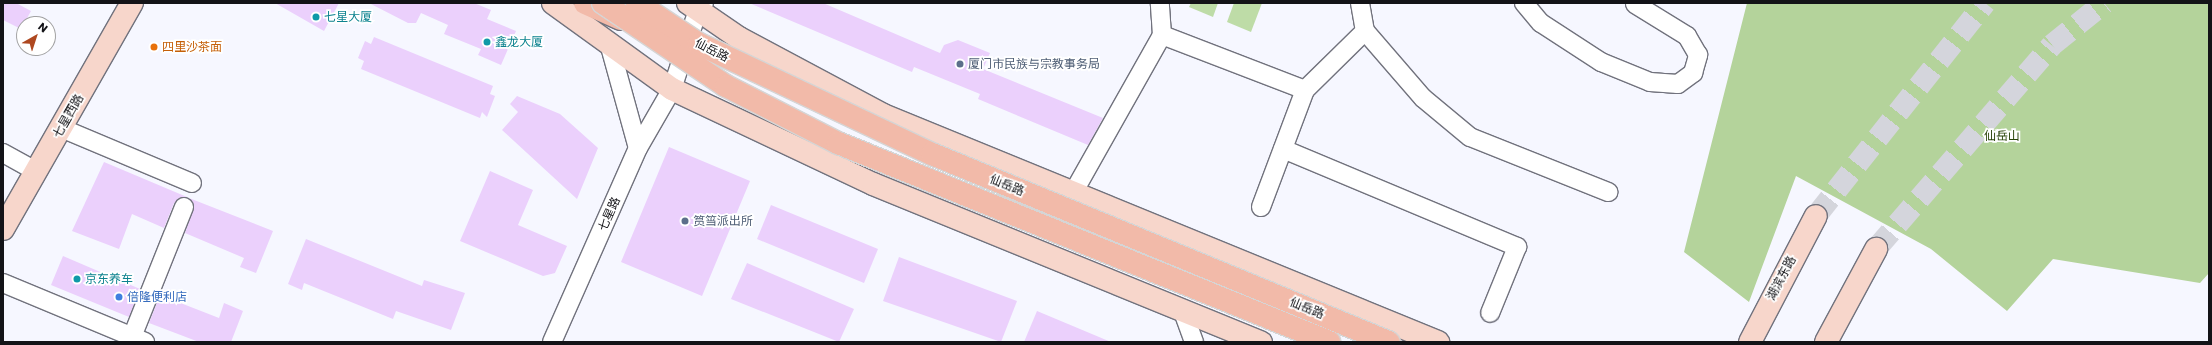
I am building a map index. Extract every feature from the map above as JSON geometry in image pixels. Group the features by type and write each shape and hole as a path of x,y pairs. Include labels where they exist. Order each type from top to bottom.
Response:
{"highway":[{"path":"585,3 624,20"},
{"name":"仙岳路","path":"603,3 624,20 726,86 838,143 1329,342"},
{"name":"仙岳路","path":"637,3 698,44 932,154 1389,342"},
{"path":"661,3 811,97"}],"main road":[{"name":"七星西路","path":"3,229 132,3"},
{"path":"553,3 672,89 873,184 1261,342"},
{"path":"696,5 739,38 883,115 1438,342"},
{"name":"湖滨东路","path":"1750,342 1760,317 1816,216"},
{"path":"1826,342 1876,248"},
{"path":"1740,342 1760,317"}],"street":[{"path":"1073,193 1162,35 1160,3"},
{"path":"1360,3 1365,31 1423,98 1470,137 1608,192"},
{"path":"1524,3 1541,23 1601,62 1650,82 1678,84 1692,73 1698,55 1687,36 1635,4"},
{"name":"七星路","path":"558,340 638,148 672,89 696,5"},
{"path":"1262,207 1305,90 1365,31"},
{"path":"1162,35 1305,90"},
{"path":"609,43 638,148"},
{"path":"61,128 192,183"},
{"path":"1283,149 1517,247 1490,313"},
{"path":"3,153 36,171"},
{"path":"3,283 138,339 184,207"},
{"path":"1182,309 1194,342"}],"green space":[{"path":"1191,3 1218,3 1213,17 1189,7"},
{"path":"1234,3 1262,3 1251,32 1227,22"},
{"name":"仙岳山","path":"1747,3 2209,3 2209,273 2200,283 2053,259 2007,311 1931,249 1796,176 1749,302 1684,252"}],"building":[{"path":"3,3 16,3 31,11 28,16 16,16 16,26 3,20"},
{"name":"七星大厦","path":"275,3 339,3 324,31"},
{"name":"鑫龙大厦","path":"369,3 474,3 491,10 487,19 516,31 501,65 478,55 481,49 444,34 448,25 421,13 416,23 408,23"},
{"path":"749,3 823,3 940,53 944,45 958,40 990,53 983,69 1103,118 1088,145 978,99 980,94 914,67 912,72"},
{"path":"374,37 493,86 490,94 495,96 487,117 482,112 480,118 361,69 364,61 358,58 365,41 371,44"},
{"path":"517,96 560,114 598,148 577,199 502,130 518,112 510,104"},
{"name":"筼筜派出所","path":"669,147 750,181 702,296 621,262"},
{"path":"104,162 187,197 174,203 164,228 132,214 119,249 72,231"},
{"path":"490,171 533,190 518,225 567,246 555,273 543,276 460,241"},
{"path":"189,198 273,231 256,273 240,267 244,258 185,233 194,206"},
{"path":"771,205 878,249 864,283 757,239"},
{"path":"306,239 422,286 424,280 465,293 451,330 396,311 393,319 304,283 302,290 288,284"},
{"path":"63,256 140,289 129,317 51,285"},
{"path":"899,257 1017,301 1001,342 883,301"},
{"path":"747,263 854,309 839,342 731,299"},
{"path":"160,295 219,318 224,303 243,311 231,342 199,342 149,323"},
{"path":"1037,311 1111,342 1024,342"}],"tunnel":[{"path":"1816,216 1985,3"},
{"path":"1876,249 2052,45 2104,3"}],"place":[{"name":"七星大厦","path":"316,17"},
{"name":"鑫龙大厦","path":"487,42"},
{"name":"四里沙茶面","path":"154,47"},
{"name":"厦门市民族与宗教事务局","path":"960,64"},
{"name":"筼筜派出所","path":"685,221"},
{"name":"京东养车","path":"77,279"},
{"name":"倍隆便利店","path":"119,297"}]}
